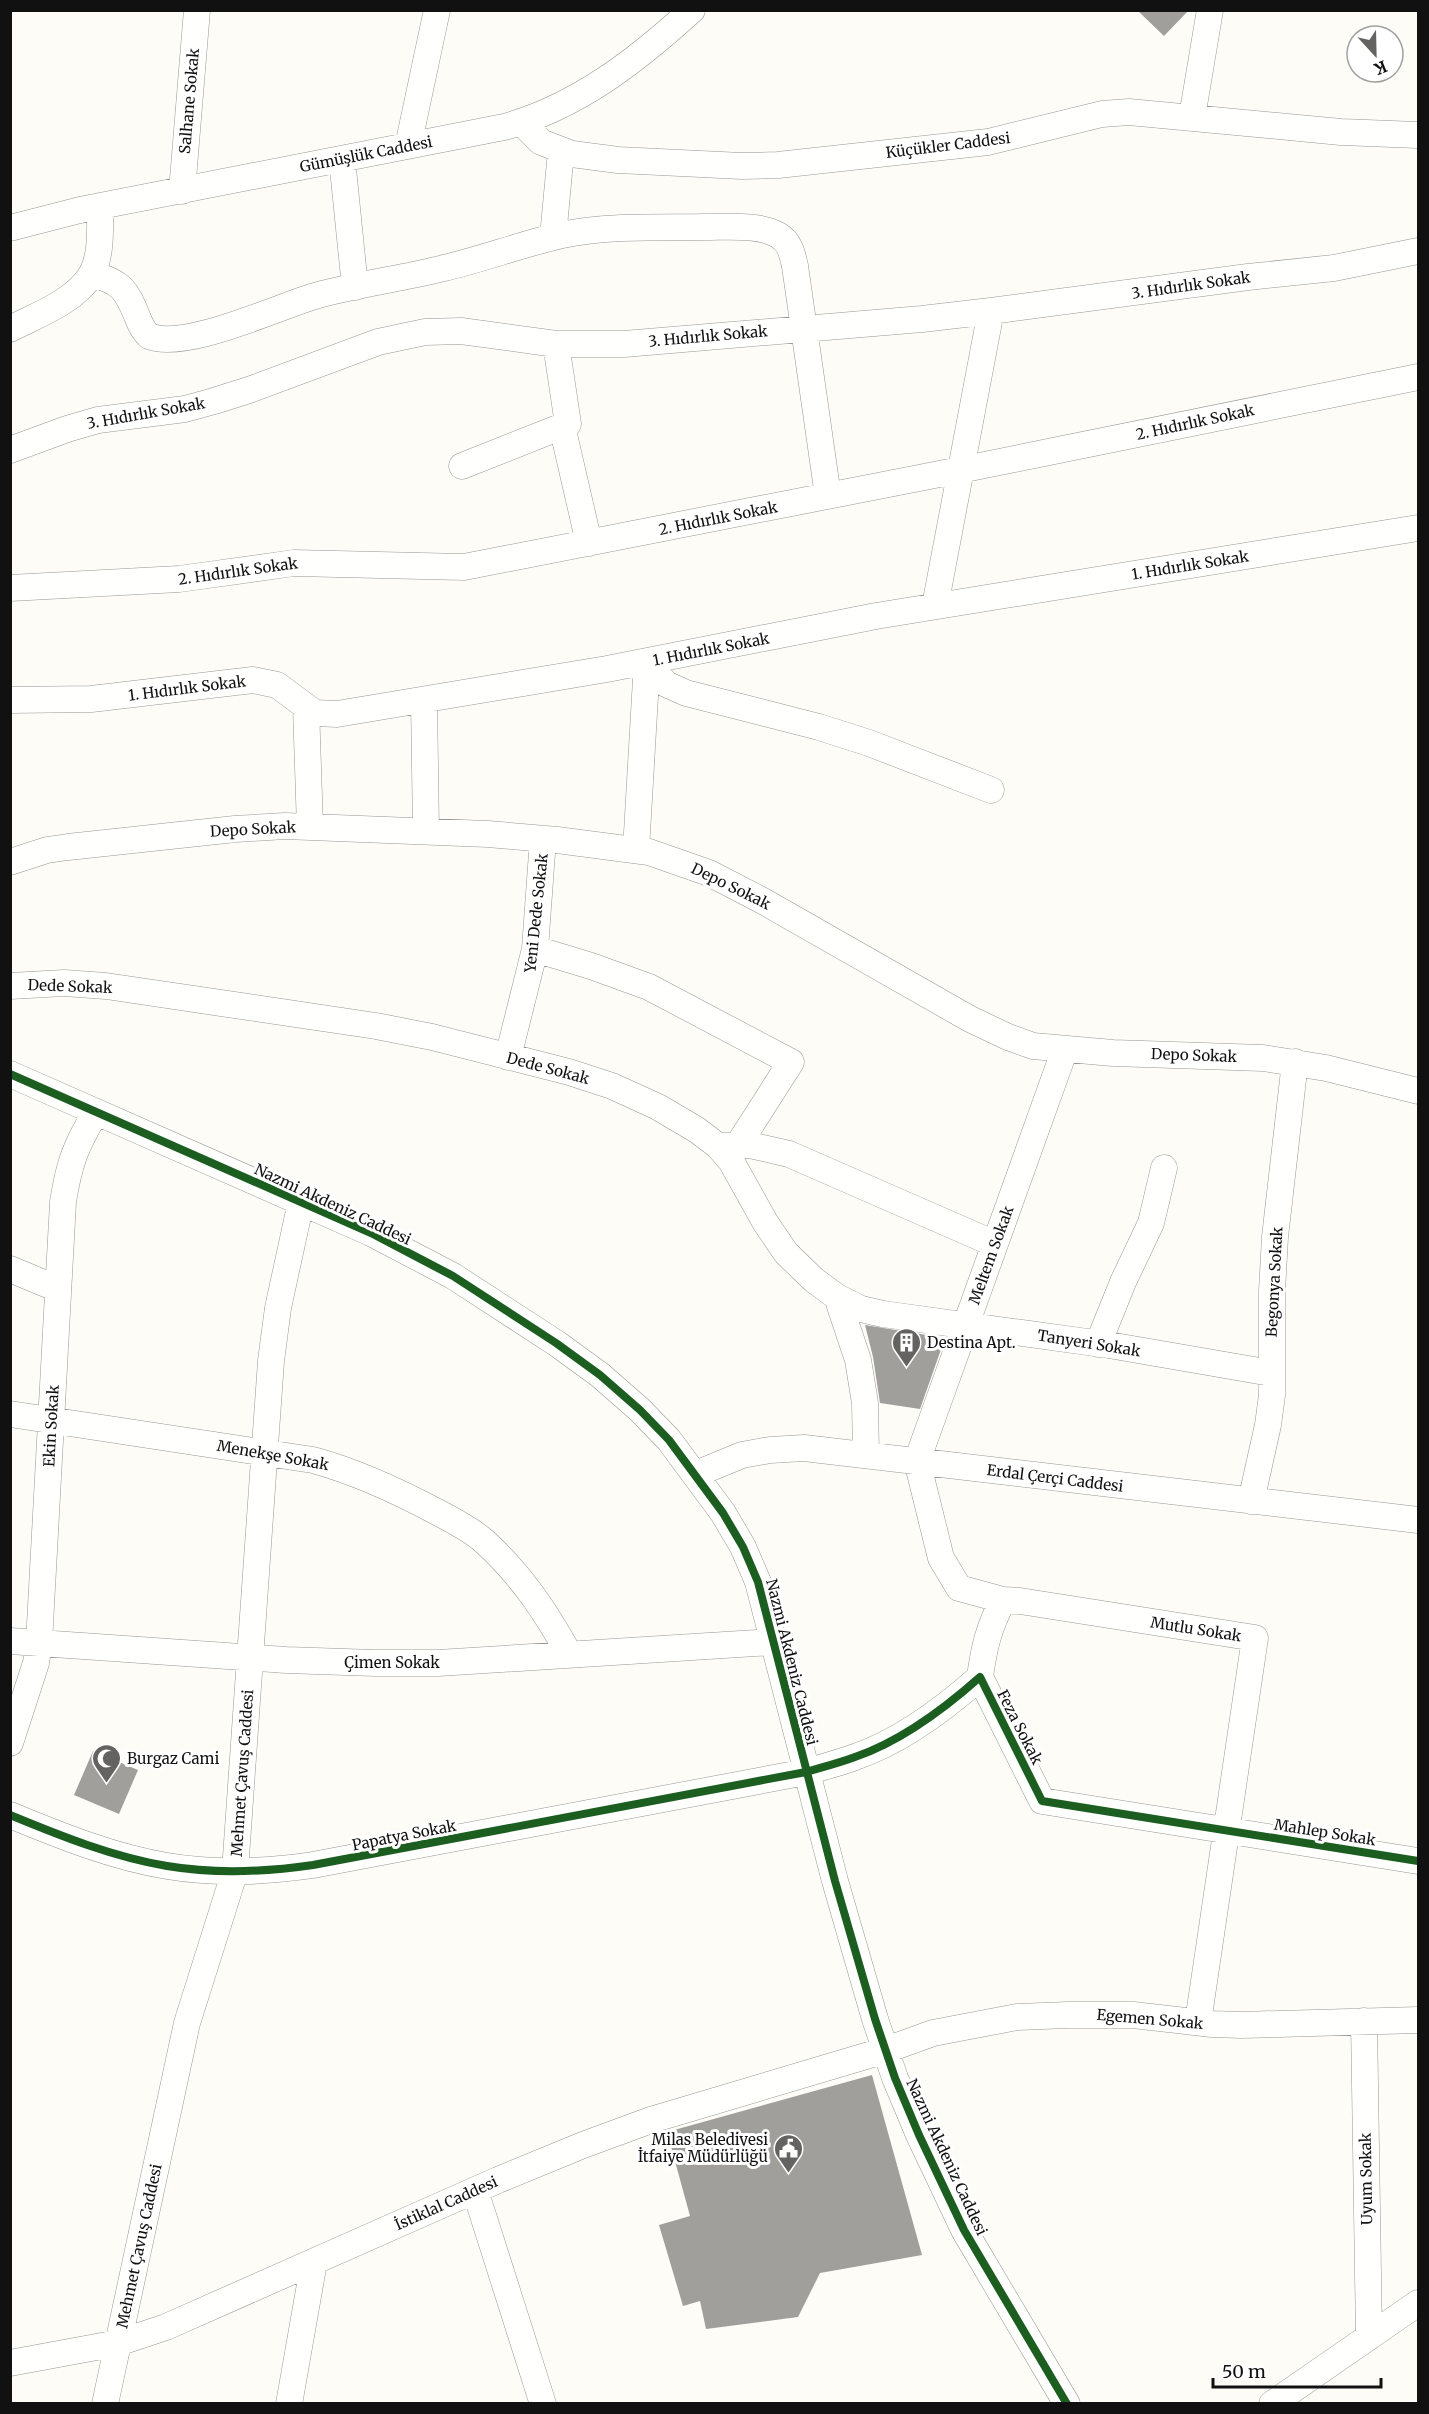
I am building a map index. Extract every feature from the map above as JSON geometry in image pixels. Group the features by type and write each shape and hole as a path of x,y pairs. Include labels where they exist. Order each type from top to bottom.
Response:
{"street":[{"name":"Salhane Sokak","path":"182,191 197,10"},
{"path":"408,146 437,10"},
{"name":"Gümüşlük Caddesi","path":"10,228 100,206 521,122 553,111 600,84 661,38 692,10"},
{"path":"1192,117 1210,10"},
{"name":"Küçükler Caddesi","path":"521,122 541,142 561,151 618,160 742,166 778,165 988,142 1102,114 1129,112 1329,131 1419,135"},
{"path":"553,237 561,151"},
{"path":"342,159 355,287"},
{"path":"10,329 70,297 92,274 99,240 100,206"},
{"path":"92,274 112,280 125,290 145,333 161,339 213,331 287,305 355,287 452,266 553,237 599,230 639,228 729,227 777,234 791,248 828,496"},
{"name":"3. Hıdırlık Sokak","path":"10,450 98,420 185,409 214,401 378,342 425,332 462,332 556,344 624,344 991,311 1334,268 1419,251"},
{"path":"935,606 991,311"},
{"path":"462,465 568,424 556,344"},
{"name":"2. Hıdırlık Sokak","path":"10,588 179,579 294,562 464,567 1419,377"},
{"path":"562,426 589,543"},
{"name":"1. Hıdırlık Sokak","path":"10,700 91,699 253,680 277,685 315,713 327,714 646,662 935,606 1419,528"},
{"path":"646,662 666,684 686,693 896,751 991,790"},
{"path":"636,850 646,662"},
{"path":"424,700 426,831"},
{"path":"306,707 310,827"},
{"name":"Depo Sokak","path":"10,862 47,850 68,847 235,829 310,827 426,831 543,839 649,852 709,873 763,900 970,1019 1033,1046 1113,1053 1229,1056 1295,1062 1419,1091"},
{"name":"Yeni Dede Sokak","path":"508,1057 535,949 543,839"},
{"path":"535,949 649,987 791,1062 728,1145"},
{"name":"Dede Sokak","path":"10,986 64,983 106,986 376,1026 432,1037 569,1072 612,1086 658,1107 728,1145 731,1161 765,1222 786,1253 814,1280 837,1297"},
{"name":"Meltem Sokak","path":"917,1461 1065,1049"},
{"name":"Begonya Sokak","path":"1251,1501 1268,1425 1272,1395 1271,1319 1275,1237 1295,1062"},
{"name":"Nazmi Akdeniz Caddesi","path":"10,1074 371,1233 453,1276 556,1343 600,1375 640,1410 696,1474 723,1512 743,1547 758,1582 835,1881 886,2050 919,2135 964,2230 1067,2403"},
{"name":"Ekin Sokak","path":"10,1743 36,1663 39,1642 63,1202 68,1170 77,1144 96,1112"},
{"path":"728,1145 769,1147 789,1154 995,1244"},
{"path":"1098,1344 1123,1282 1151,1223 1164,1168"},
{"name":"Mehmet Çavuş Caddesi","path":"105,2403 187,2023 235,1871 249,1657 278,1308 301,1202"},
{"path":"10,1269 58,1289"},
{"path":"837,1297 858,1360 865,1403 866,1455"},
{"name":"Tanyeri Sokak","path":"837,1297 861,1309 872,1311 1098,1344 1271,1373"},
{"name":"Menekşe Sokak","path":"10,1414 313,1460 375,1481 414,1499 483,1540 532,1591 569,1654"},
{"name":"Erdal Çerçi Caddesi","path":"696,1474 742,1455 770,1450 804,1448 1419,1520"},
{"name":"Mutlu Sokak","path":"917,1461 941,1558 958,1588 1003,1600 1255,1638 1198,2022"},
{"path":"980,1677 990,1624 1003,1600"},
{"name":"Çimen Sokak","path":"10,1641 364,1663 438,1663 773,1642"},
{"name":"Feza Sokak","path":"806,1772 857,1757 889,1741 937,1712 980,1677 1042,1801 1227,1830"},
{"name":"Papatya Sokak","path":"10,1815 75,1842 166,1866 235,1871 285,1869 806,1772"},
{"name":"Mahlep Sokak","path":"1227,1830 1419,1861"},
{"name":"Egemen Sokak","path":"886,2050 933,2033 1017,2017 1132,2014 1241,2025 1419,2020"},
{"name":"Uyum Sokak","path":"1364,2021 1369,2337"},
{"name":"İstiklal Caddesi","path":"10,2363 118,2343 192,2317 475,2190 651,2120 886,2050"},
{"path":"475,2190 543,2403"},
{"path":"289,2403 314,2262"},
{"path":"1272,2403 1419,2302"}],"building":[{"path":"1137,10 1189,10 1164,36"},
{"name":"Destina Apt.","path":"865,1325 945,1338 920,1409 880,1403 873,1357"},
{"name":"Burgaz Cami","path":"93,1751 138,1770 119,1814 74,1795"},
{"name":"Milas Belediyesi İtfaiye Müdürlüğü","path":"872,2075 922,2255 820,2273 798,2317 706,2329 700,2301 683,2306 659,2225 690,2216 667,2132"}],"cycle path":[{"path":"10,1074 371,1233 453,1276 556,1343 600,1375 640,1410 669,1440 723,1513 743,1547 758,1582 835,1881 875,2019 895,2078 964,2230 1067,2404"},
{"path":"10,1815 107,1851 167,1866 240,1871 313,1865 806,1772 849,1759 906,1733 952,1701 980,1677 1042,1801 1418,1861"}],"place":[{"name":"Destina Apt.","path":"906,1368"},
{"name":"Burgaz Cami","path":"106,1784"},
{"name":"Milas Belediyesi İtfaiye Müdürlüğü","path":"789,2174"}]}
